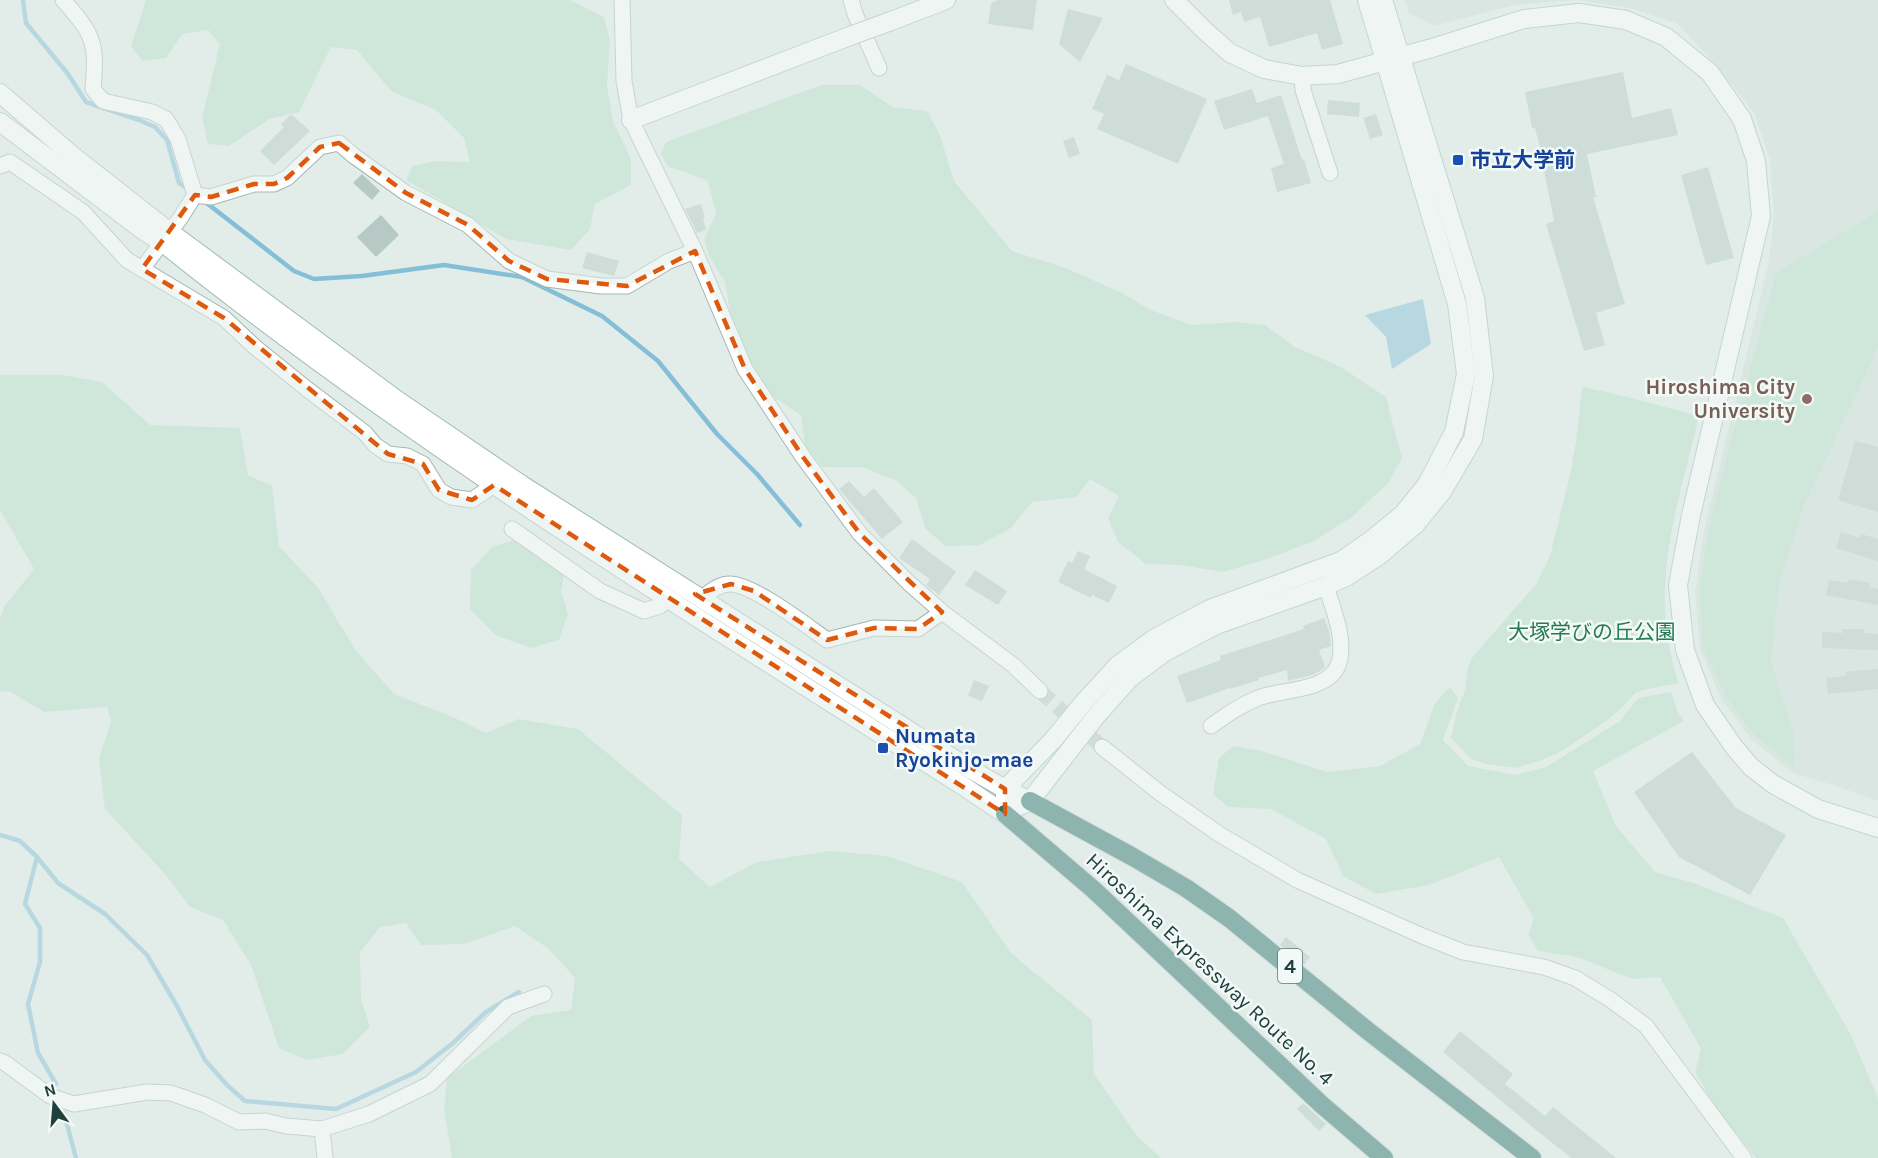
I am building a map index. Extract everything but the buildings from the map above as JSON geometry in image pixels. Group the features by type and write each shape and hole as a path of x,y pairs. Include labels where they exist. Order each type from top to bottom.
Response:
{"highway":[{"name":"Hiroshima Expressway Route No. 4","path":"1030,801 1133,856 1186,888 1229,918 1368,1031 1532,1158"},
{"name":"Hiroshima Expressway Route No. 4","path":"1005,814 1094,890 1322,1105 1384,1158"}],"street":[{"path":"63,0 84,23 94,44 93,89 103,101 152,112 166,120 178,139 195,195 181,218 142,269"},
{"path":"622,0 624,81 631,120 695,250 745,369 803,457 860,534 942,612 1013,665 1040,691"},
{"path":"851,0 879,68"},
{"path":"631,120 946,0"},
{"path":"1174,0 1230,53 1264,69 1302,76 1338,74 1524,19 1579,13 1626,20 1666,37 1710,73 1742,119 1756,161 1761,216 1691,515 1678,585 1685,650 1705,705 1751,767 1773,784 1818,809 1878,828"},
{"path":"1005,814 1030,801 1097,714 1130,678 1165,652 1216,625 1326,586 1348,576 1380,555 1415,525 1442,492 1473,439 1484,376 1475,298 1393,58 1366,0"},
{"path":"1005,814 1005,789 1053,740 1118,665 1155,638 1210,609 1341,561 1370,542 1403,514 1427,484 1454,432 1466,374 1457,304 1393,58 1383,0"},
{"path":"1302,76 1303,90 1330,173"},
{"path":"0,93 166,237 312,359 494,485 667,599 1005,814"},
{"path":"0,122 144,231 166,237 522,485 970,769 1030,801"},
{"path":"195,195 211,197 254,184 274,184 287,178 321,147 339,143 406,193 468,225 509,261 547,279 601,286 627,286 669,261 695,250"},
{"path":"0,166 10,162 82,212 127,260 224,318 255,347 365,433 381,450 388,454 407,456 423,464 439,490 451,496 472,500 494,485"},
{"path":"512,529 600,591 644,611 660,606 667,599"},
{"path":"702,599 712,589 731,584 754,591 827,640 874,628 918,629 942,612"},
{"path":"1211,726 1236,707 1262,697 1314,686 1327,679 1339,664 1341,639 1326,586"},
{"path":"1102,747 1160,793 1219,834 1298,880 1419,935 1463,952 1544,967 1575,978 1611,1000 1646,1026 1744,1158"},
{"path":"0,1061 50,1096 74,1104 147,1092 171,1093 205,1105 239,1122 266,1121 286,1126 322,1129 369,1114 430,1083 508,1007 544,994"},
{"path":"322,1129 325,1158"}],"highlighted area":[{"path":"339,143 406,193 468,225 509,261 547,279 627,286 695,251 745,369 803,457 860,534 942,612 918,629 874,628 827,640 754,591 731,584 695,594 1005,789 1005,814 494,485 472,500 439,490 423,464 388,454 224,318 142,269 195,195 211,197 254,184 274,184 287,178 320,147"}],"shaded area":[{"path":"1405,0 1576,0 1514,5 1434,26 1409,13"},
{"name":"Hiroshima City University","path":"1576,0 1878,0 1878,801 1793,773 1752,740 1722,700 1700,649 1695,593 1704,531 1768,266 1774,217 1770,160 1755,114 1716,65 1678,24 1630,8"}],"green space":[{"path":"146,0 570,0 604,17 610,40 607,85 613,121 631,159 631,185 595,204 590,229 571,250 506,239 406,180 412,166 436,161 470,162 464,138 436,110 391,91 357,50 331,47 299,112 269,119 229,146 208,144 202,117 220,44 208,30 182,34 166,58 142,61 131,46"},
{"path":"821,85 860,85 893,107 927,111 940,135 954,181 1012,251 1066,268 1122,293 1151,310 1192,325 1236,322 1265,325 1295,347 1341,367 1386,397 1402,458 1388,483 1352,517 1314,541 1267,559 1223,572 1181,565 1146,564 1118,542 1108,518 1119,496 1090,479 1076,497 1032,502 1011,528 980,545 945,546 925,528 916,498 897,481 862,467 822,467 805,445 801,415 775,398 752,367 731,317 725,282 709,256 704,239 716,214 708,181 668,167 661,154 666,142"},
{"path":"1878,211 1878,348 1803,508 1779,585 1771,661 1793,731 1795,767 1756,737 1726,697 1703,648 1699,591 1708,533 1722,474 1776,273"},
{"path":"0,375 63,375 102,382 150,425 240,428 248,475 272,486 279,546 319,589 354,648 394,694 453,717 486,733 518,719 578,729 682,815 679,859 710,887 757,862 830,851 887,856 962,882 1011,953 1092,1020 1094,1074 1138,1137 1161,1158 452,1158 444,1109 447,1078 531,1016 571,1010 575,978 549,949 515,926 464,944 421,945 406,923 380,927 360,952 361,999 370,1027 343,1054 307,1060 279,1048 251,965 223,920 190,907 165,874 105,809 99,758 111,722 107,707 44,712 9,691 0,692 0,619 4,607 34,569 0,510"},
{"name":"大塚学びの丘公園","path":"1582,387 1699,416 1675,516 1665,582 1665,615 1670,649 1679,683 1635,693 1606,721 1562,751 1542,760 1516,768 1486,764 1471,759 1451,738 1465,690 1467,671 1472,658 1536,584 1550,556 1570,475"},
{"path":"517,539 565,571 561,591 568,614 559,640 531,648 495,635 470,609 471,570 492,547"},
{"path":"1450,687 1458,698 1443,740 1468,766 1515,775 1546,767 1620,721 1638,698 1671,692 1684,721 1593,771 1616,826 1655,872 1694,883 1783,918 1850,1033 1878,1098 1878,1158 1756,1158 1717,1109 1695,1072 1701,1049 1660,977 1632,979 1577,957 1538,951 1528,934 1534,919 1499,857 1429,885 1376,894 1343,876 1326,839 1271,809 1228,807 1213,794 1219,758 1233,746 1262,751 1327,772 1380,766 1420,744 1435,703"}],"water":[{"path":"1423,299 1431,344 1392,369 1386,337 1365,315"}],"waterway":[{"path":"23,0 26,23 68,74 86,102 155,127 167,140 179,183 188,189"},
{"path":"204,201 294,271 314,279 362,276 444,265 522,277 602,316 658,361 717,434 757,474 800,525"},
{"path":"0,835 20,841 37,857 25,904 40,928 40,962 28,1004 38,1053 56,1084"},
{"path":"37,857 58,883 105,914 147,955 205,1060 245,1101 336,1109 416,1072 453,1043 486,1012 519,992"},
{"path":"64,1113 76,1158"}],"tunnel":[{"path":"1040,691 1102,747"}],"place":[{"name":"市立大学前","path":"1458,160"},
{"name":"Hiroshima City University","path":"1807,399"},
{"name":"Numata Ryokinjo-mae","path":"883,748"}]}
